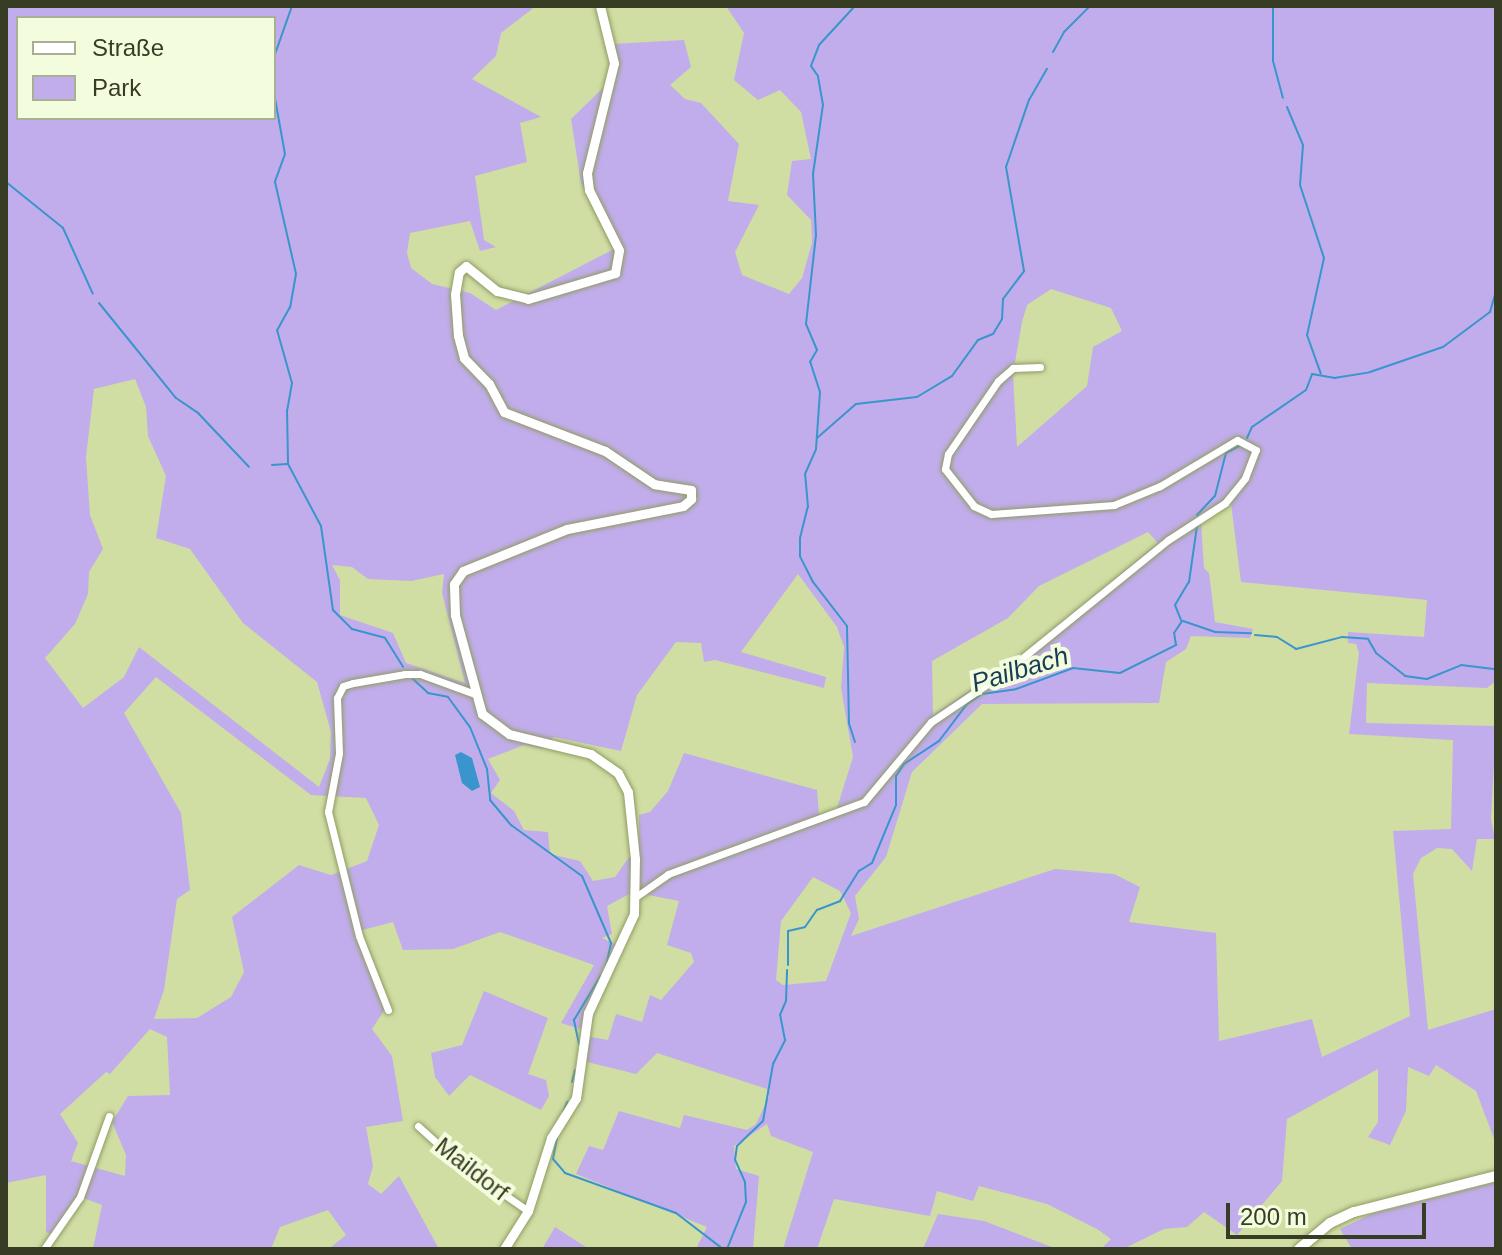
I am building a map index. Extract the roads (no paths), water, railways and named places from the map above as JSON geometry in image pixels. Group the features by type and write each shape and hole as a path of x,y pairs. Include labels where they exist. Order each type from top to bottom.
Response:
{"main road":[{"path":"1299,1249 1330,1223 1354,1212 1496,1176"}],"street":[{"path":"504,1249 528,1211 551,1138 576,1098 588,1013 622,946 637,896 631,809 618,773 591,754 500,730 482,714 453,602 454,584 463,571 567,529 683,506 691,499 691,490 654,484 605,451 504,412 489,384 464,358 458,336 455,294 459,272 466,266 497,291 528,299 615,273 619,250 589,190 587,173 614,63 600,6"},
{"path":"637,896 668,874 864,802 931,722 1005,672 1168,540 1235,495 1256,450 1237,440 1160,486 1114,505 991,514 974,506 945,469 948,454 998,381 1013,368 1040,367"},
{"path":"388,1010 359,936 328,812 339,753 335,704 343,686 405,674 420,674 475,694"},
{"path":"44,1249 80,1197 109,1116"},
{"name":"Maildorf","path":"418,1126 459,1163 528,1211"}],"water":[{"path":"461,752 472,758 480,787 472,791 462,783 455,755"}],"waterway":[{"path":"276,51 292,6"},
{"path":"855,6 819,45 811,66 818,76 823,105 813,174 816,235 806,324 817,350 810,362 820,392 816,449 805,474 808,507 800,538 800,556 813,582 847,626 849,723 855,742"},
{"path":"1053,52 1064,32 1090,6"},
{"path":"1273,6 1273,61 1283,98"},
{"path":"817,438 856,404 917,397 952,376 978,340 993,334 1002,319 1003,299 1024,271 1006,167 1029,100 1047,69"},
{"path":"276,104 285,154 275,182 296,274 290,307 277,330 292,383 287,410 288,464 321,526 333,610 352,629 385,638 403,667"},
{"path":"1287,107 1303,145 1300,185 1324,258 1307,335 1321,374"},
{"path":"6,182 63,228 93,294"},
{"path":"1247,438 1252,427 1306,390 1312,374 1334,378 1370,372 1443,347 1490,312 1496,291"},
{"path":"99,303 176,398 198,413 249,467"},
{"path":"1197,515 1215,496 1226,453 1241,445"},
{"path":"272,465 287,464"},
{"path":"1181,620 1175,605 1189,582 1197,526"},
{"name":"Pailbach","path":"788,965 788,931 805,927 817,910 840,901 859,871 872,863 896,805 896,776 904,764 939,741 967,704 982,694 1016,689 1073,668 1120,673 1176,645 1174,633 1182,621"},
{"name":"Pailbach","path":"1183,621 1215,632 1251,633"},
{"name":"Pailbach","path":"1255,635 1277,637 1296,649 1342,637 1368,639 1376,653 1405,676 1427,679 1461,665 1496,669"},
{"path":"413,679 428,693 448,697 470,727 487,769 490,800 511,825 582,876 611,943 606,966"},
{"name":"Pailbach","path":"727,1249 746,1202 745,1182 735,1160 737,1146 763,1121 773,1064 785,1040 780,1015 786,1001 787,970"},
{"path":"579,1044 574,1020 601,975"},
{"path":"572,1082 575,1070"},
{"path":"563,1112 567,1102"},
{"path":"557,1138 553,1159 565,1173 676,1213 723,1249"}]}
